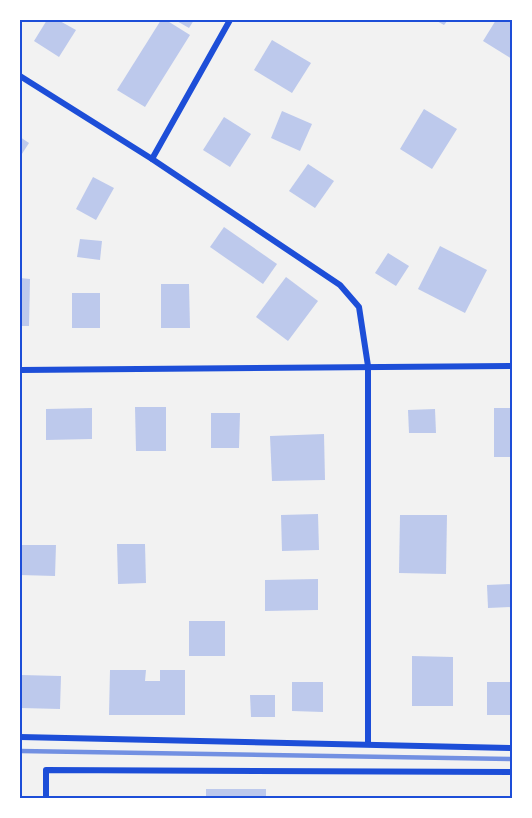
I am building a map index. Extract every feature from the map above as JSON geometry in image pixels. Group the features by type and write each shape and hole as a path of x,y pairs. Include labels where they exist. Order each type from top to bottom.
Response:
{"street":[{"path":"152,159 230,20"},
{"path":"20,76 152,159 340,285 359,307 368,366 368,743"},
{"path":"20,370 513,366"},
{"path":"20,737 513,748"},
{"path":"46,798 46,770 513,772"}],"building":[{"path":"47,20 58,20 76,30 59,57 34,41"},
{"path":"161,20 166,20 190,35 145,107 117,90"},
{"path":"175,20 194,20 189,28"},
{"path":"435,20 448,20 444,25"},
{"path":"496,20 512,21 512,59 483,41"},
{"path":"272,40 311,63 292,93 254,70"},
{"path":"424,109 457,129 432,169 400,149"},
{"path":"282,111 312,124 300,151 271,138"},
{"path":"224,117 251,134 230,167 203,150"},
{"path":"20,137 29,143 20,157"},
{"path":"308,164 334,181 315,208 289,191"},
{"path":"93,177 114,188 96,220 76,209"},
{"path":"224,227 277,264 263,284 210,247"},
{"path":"80,239 102,241 100,260 77,257"},
{"path":"440,246 487,270 465,313 418,289"},
{"path":"388,253 409,266 396,286 375,273"},
{"path":"286,277 318,301 288,341 256,317"},
{"path":"20,278 30,279 29,326 20,326"},
{"path":"161,284 189,284 190,328 161,328"},
{"path":"72,293 100,293 100,328 72,328"},
{"path":"135,407 166,407 166,451 136,451"},
{"path":"92,408 92,439 46,440 46,409"},
{"path":"494,408 512,408 512,457 494,457"},
{"path":"435,409 436,433 409,433 408,410"},
{"path":"211,413 240,413 239,448 211,448"},
{"path":"324,434 325,480 272,481 270,436"},
{"path":"318,514 319,550 282,551 281,515"},
{"path":"400,515 447,515 446,574 399,573"},
{"path":"117,544 145,544 146,583 118,584"},
{"path":"21,545 56,545 55,576 20,575"},
{"path":"318,579 318,610 265,611 265,580"},
{"path":"512,584 512,607 488,608 487,585"},
{"path":"189,621 225,621 225,656 189,656"},
{"path":"412,656 453,657 453,706 412,706"},
{"path":"110,670 146,670 145,681 160,681 160,670 185,670 185,715 109,715"},
{"path":"21,675 61,676 60,709 21,708"},
{"path":"292,682 323,682 323,712 292,711"},
{"path":"487,682 512,682 512,715 487,715"},
{"path":"250,695 275,695 275,717 251,717"},
{"path":"206,789 266,789 266,798 206,798"},
{"path":"65,796 104,796 105,798 65,798"},
{"path":"140,796 178,796 178,798 140,798"}],"railway":[{"path":"20,751 512,759"}]}
